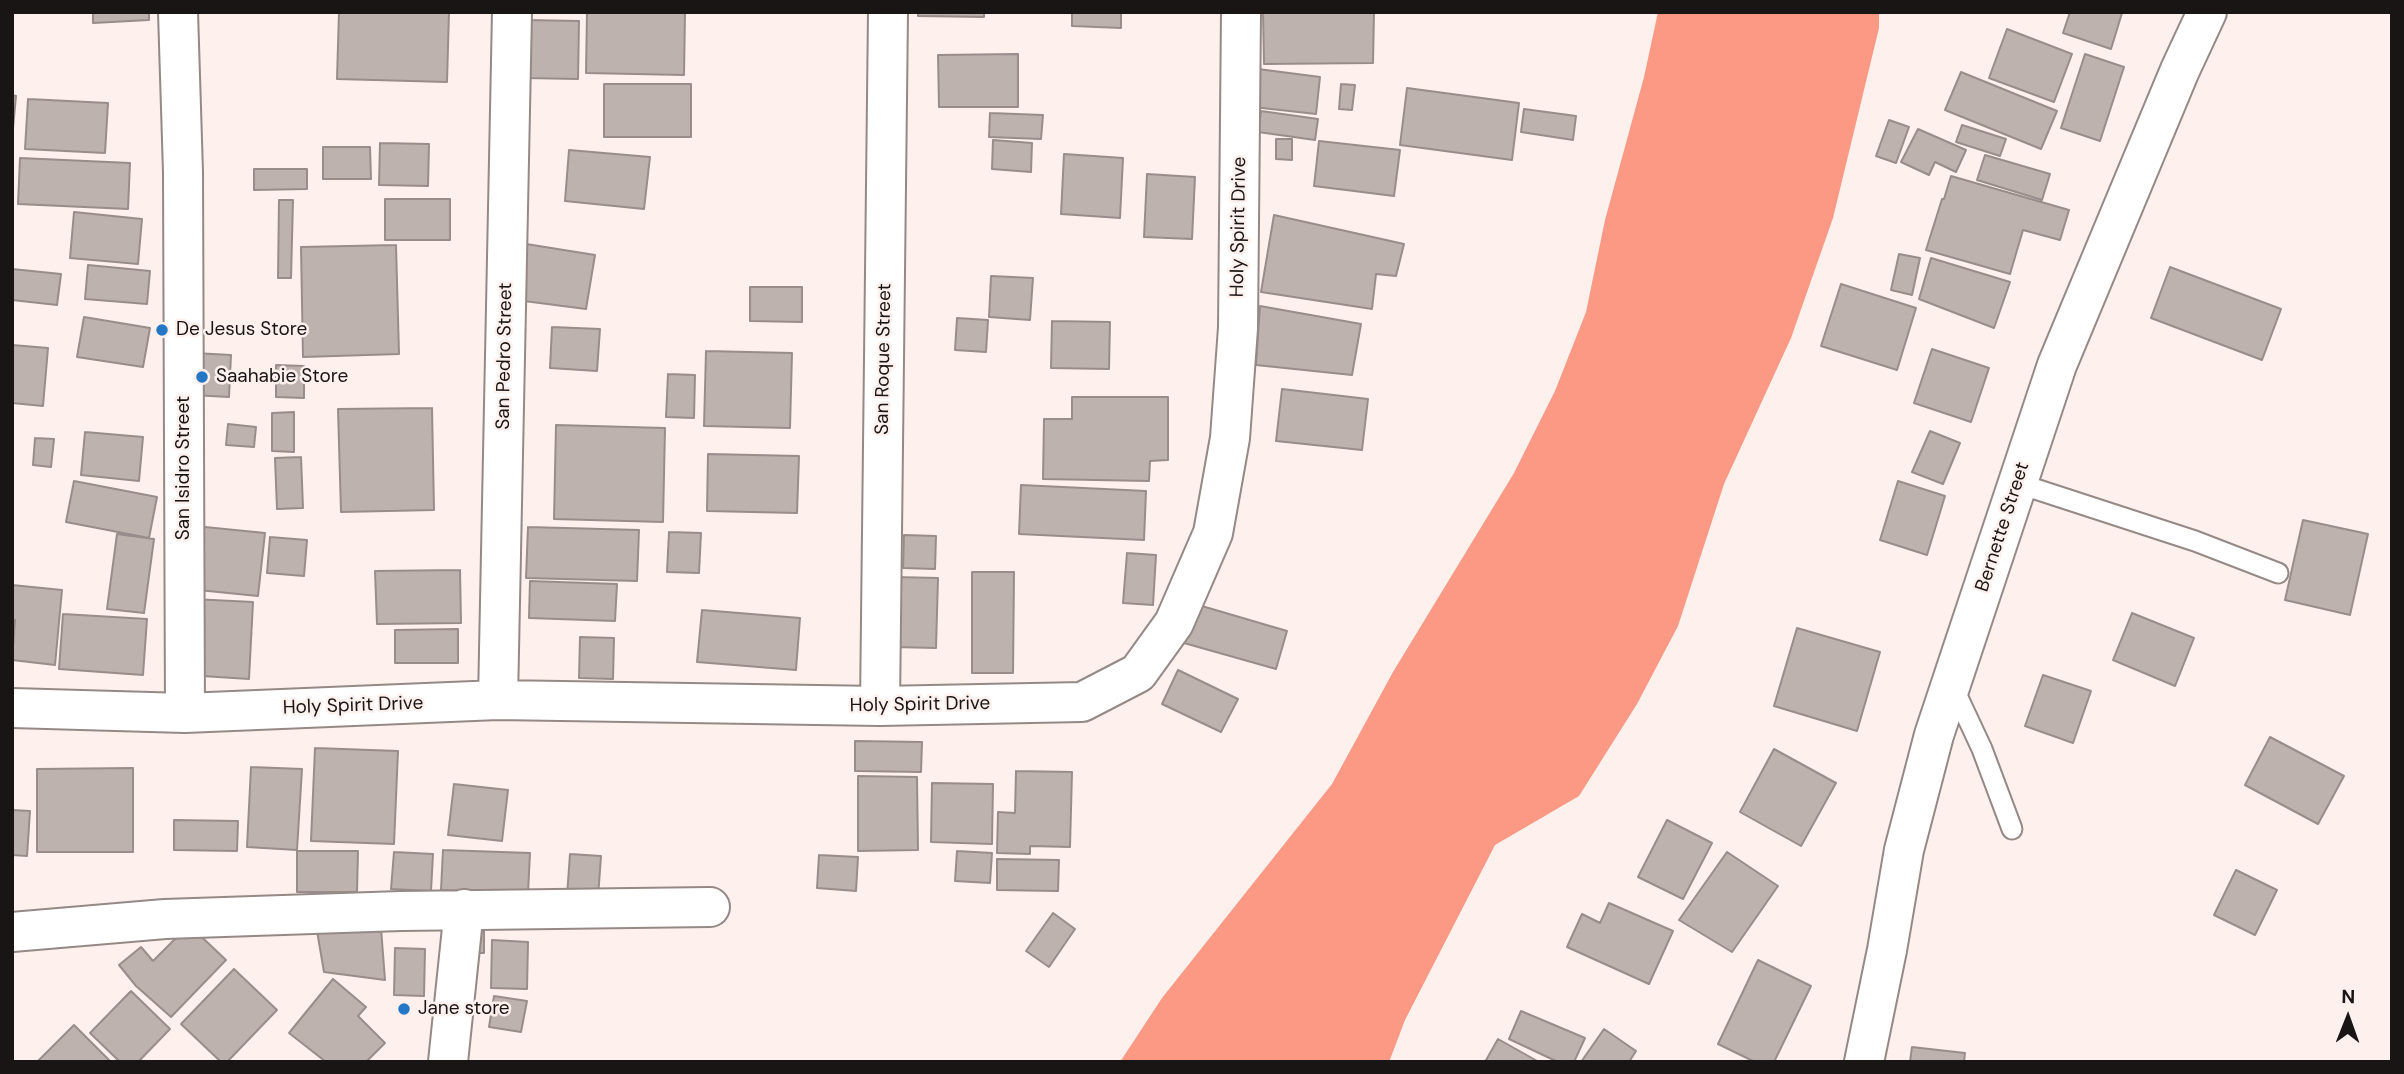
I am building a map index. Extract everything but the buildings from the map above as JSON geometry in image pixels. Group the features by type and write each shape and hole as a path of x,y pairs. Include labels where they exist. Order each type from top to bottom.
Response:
{"street":[{"name":"San Isidro Street","path":"178,12 183,172 185,713"},
{"name":"San Pedro Street","path":"498,700 512,12"},
{"name":"San Roque Street","path":"880,706 888,12"},
{"name":"Holy Spirit Drive","path":"12,708 185,713 498,700 880,706 1082,702 1138,673 1174,623 1213,533 1230,438 1238,328 1241,12"},
{"name":"Bernette Street","path":"1864,1062 1904,850 1951,682 2057,365 2180,69 2207,12"},
{"path":"12,932 165,919 464,909 710,907"},
{"path":"448,1062 464,909"}],"lane":[{"path":"2017,483 2195,541 2278,573"},
{"path":"1951,682 1982,749 2012,829"}],"shaded area":[{"path":"1658,12 1879,12 1879,28 1833,218 1791,338 1724,484 1678,626 1637,704 1579,796 1495,845 1405,1020 1389,1062 1120,1062 1162,998 1332,784 1393,672 1514,473 1555,391 1586,312 1605,220 1644,77"}],"place":[{"name":"De Jesus Store","path":"162,330"},
{"name":"Saahabie Store","path":"202,377"},
{"name":"Jane store","path":"404,1009"}]}
